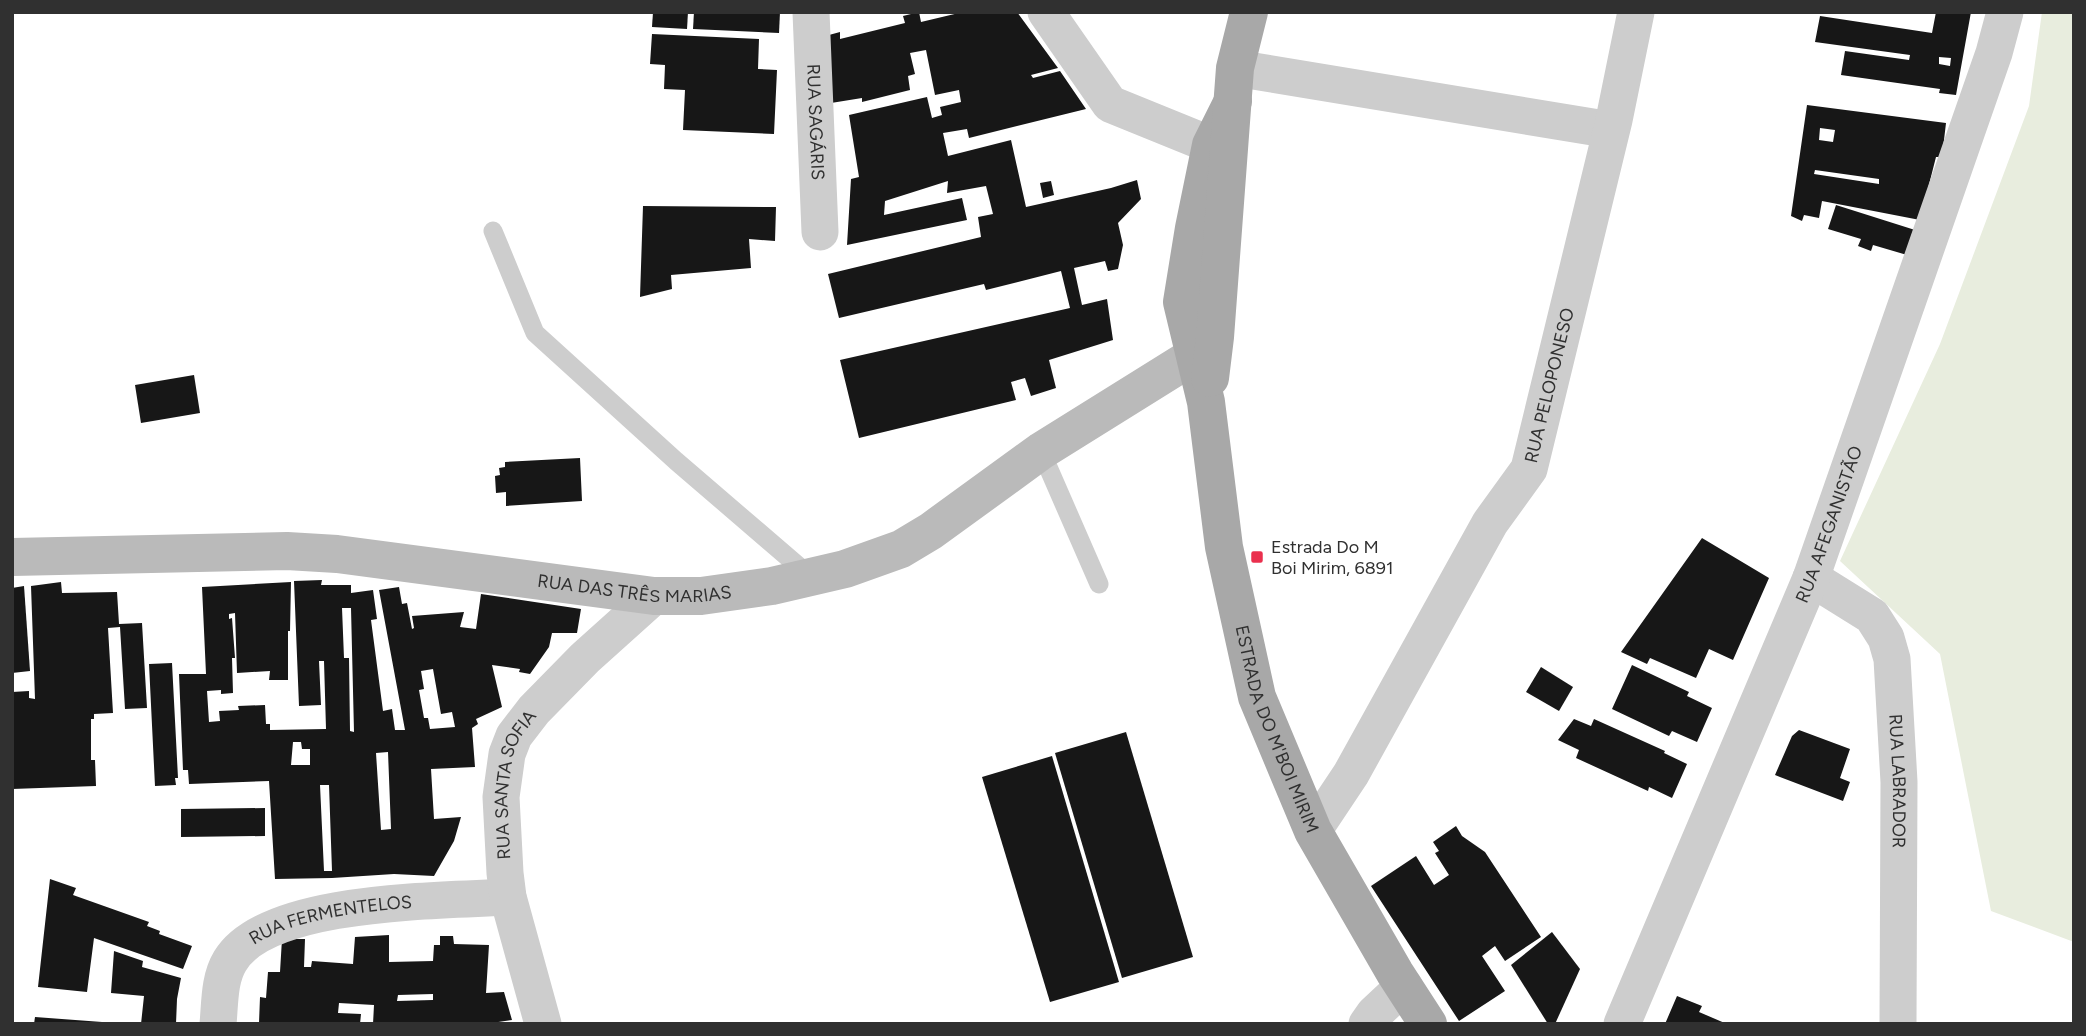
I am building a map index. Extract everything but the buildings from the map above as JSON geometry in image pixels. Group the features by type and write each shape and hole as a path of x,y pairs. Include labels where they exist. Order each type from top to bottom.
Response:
{"main road":[{"name":"ESTRADA DO M'BOI MIRIM","path":"1206,402 1215,337 1234,84 1249,12"},
{"name":"ESTRADA DO M'BOI MIRIM","path":"1234,84 1211,145 1182,302 1206,402 1224,547 1257,697 1313,831 1428,1024"}],"street":[{"name":"RUA SAGÁRIS","path":"811,12 820,232"},
{"path":"1046,12 1110,104 1211,145"},
{"name":"RUA PELOPONESO","path":"1313,831 1351,774 1490,523 1529,469 1611,130 1636,12"},
{"name":"RUA AFEGANISTÃO","path":"1622,1024 1811,578 1994,53 2005,12"},
{"path":"1234,84 1611,130"},
{"name":"RUA DAS TRÊS MARIAS","path":"12,557 299,551 654,596 701,596 772,586 845,569 901,549 932,531 1041,451 1195,355"},
{"name":"RUA LABRADOR","path":"1811,578 1872,616 1886,638 1892,659 1899,782 1898,1024"},
{"name":"RUA SANTA SOFIA","path":"543,1024 508,897 501,797 507,754 514,736 534,710 585,658 654,596"},
{"name":"RUA FERMENTELOS","path":"218,1024 223,976 230,962 248,942 289,922 359,907 508,897"},
{"path":"1367,1024 1404,986"}],"lane":[{"path":"493,232 535,334 676,461 811,577"},
{"path":"1041,451 1099,584"}],"shaded area":[{"path":"2042,12 2074,12 2074,942 1991,911 1940,654 1840,561 1940,344 2029,106"}],"place":[{"name":"Estrada Do M Boi Mirim, 6891","path":"1257,557"}]}
